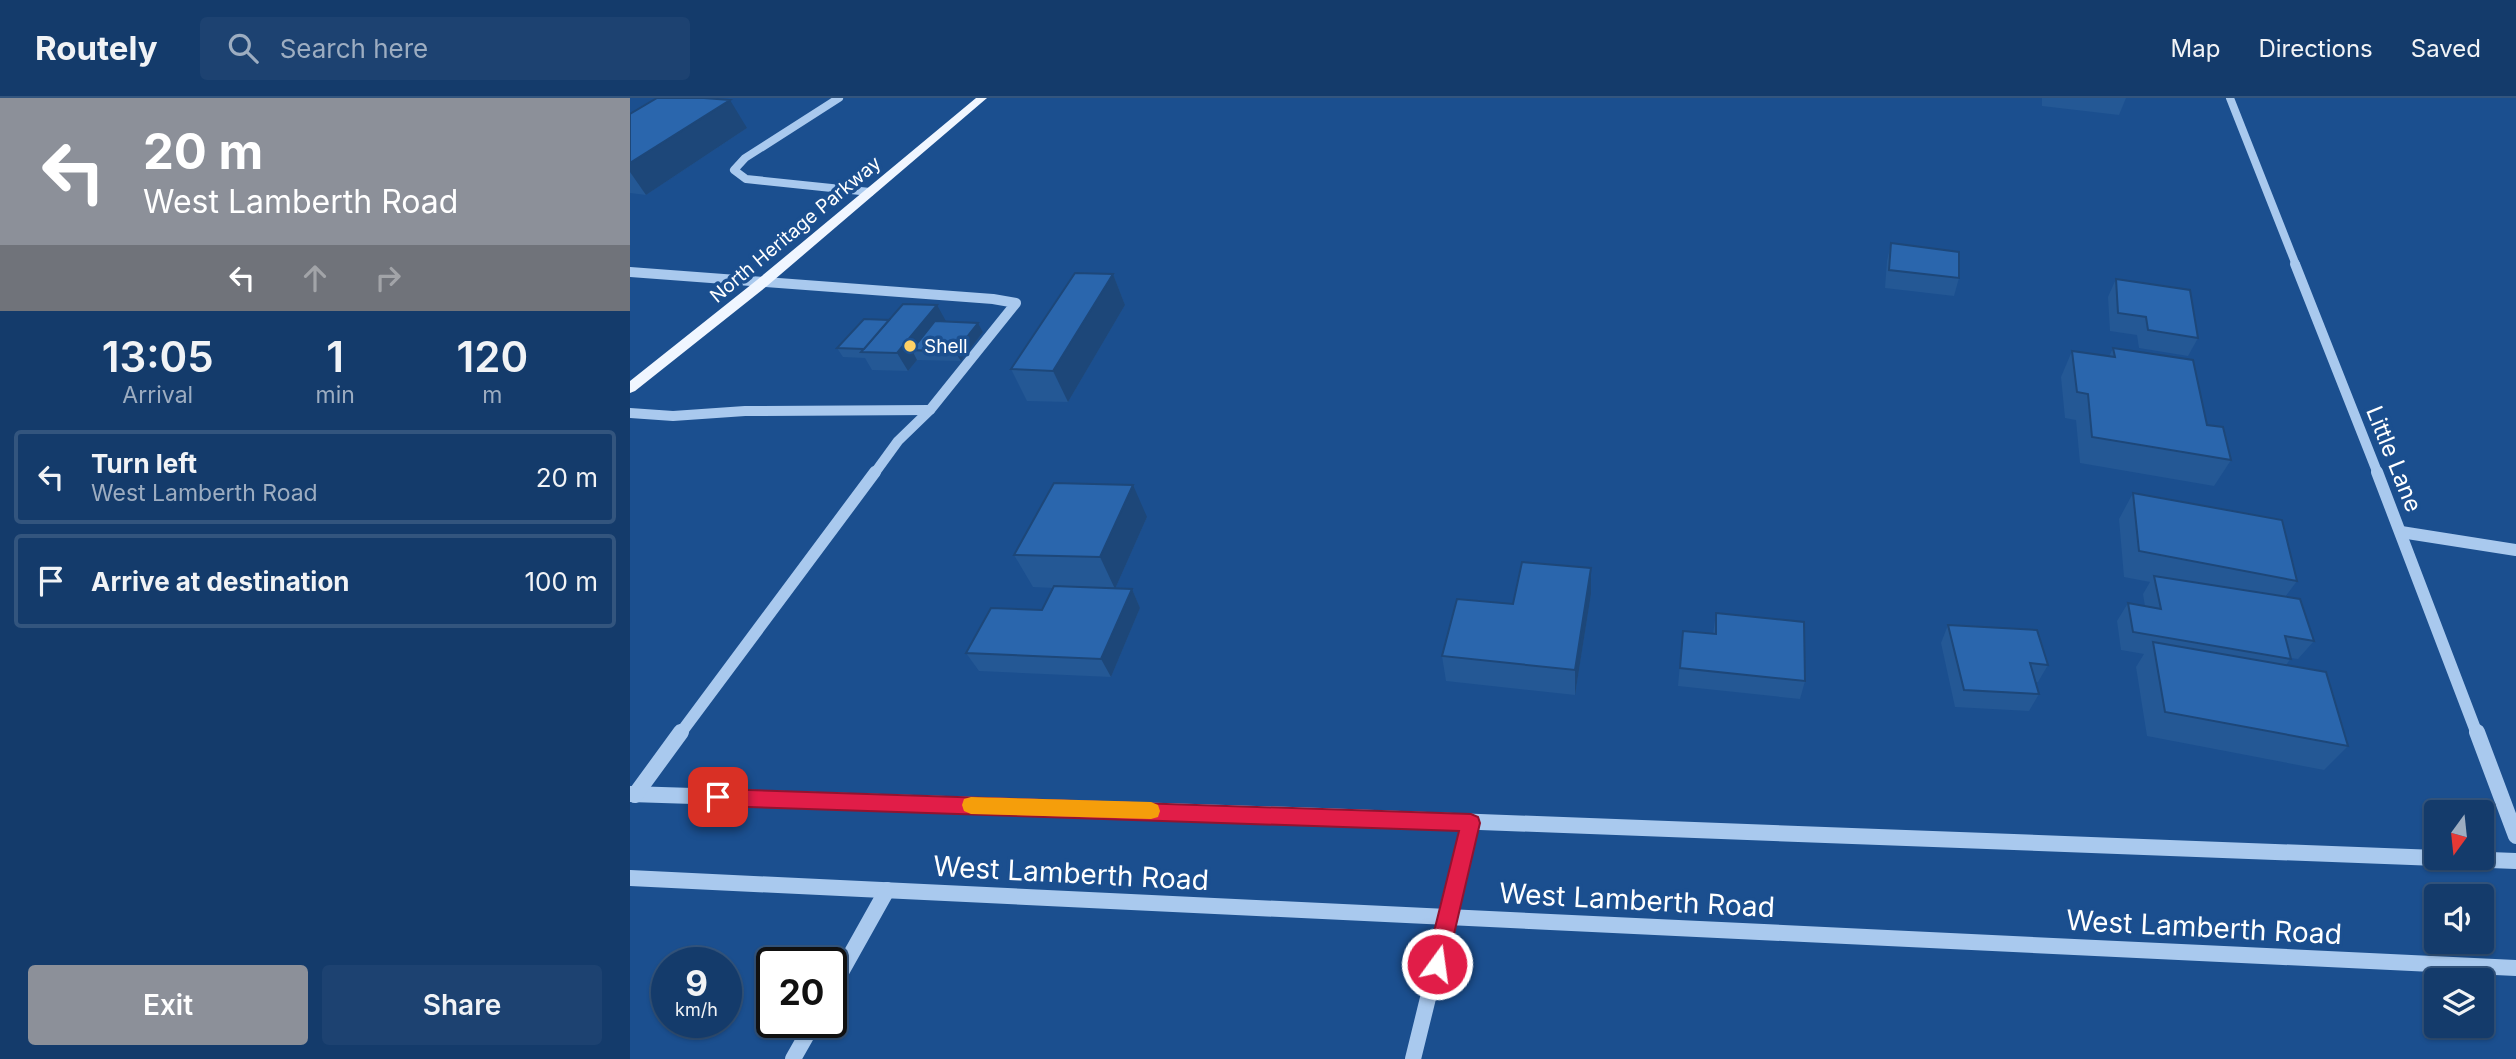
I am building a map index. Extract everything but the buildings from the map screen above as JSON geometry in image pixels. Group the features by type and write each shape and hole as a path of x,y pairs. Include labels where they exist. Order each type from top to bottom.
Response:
{"main road":[{"name":"North Heritage Parkway","path":"630,388 762,283 982,98"}],"street":[{"path":"839,98 745,158 734,170 746,179 870,192"},
{"name":"Little Lane","path":"2230,98 2401,532 2516,836"},
{"path":"630,272 993,299 1016,303 930,410 898,441 633,795"},
{"path":"630,413 673,416 745,411 930,410"},
{"path":"2401,532 2516,550"},
{"path":"633,795 2516,861"},
{"path":"1413,1059 1471,823"},
{"name":"West Lamberth Road","path":"630,878 2516,968"},
{"path":"847,961 887,890"},
{"path":"793,1059 805,1038"}],"slow traffic":[{"path":"971,805 1151,811"}],"place":[{"name":"Shell","path":"910,346"}],"route":[{"path":"718,797 1471,823 1437,964"}]}
